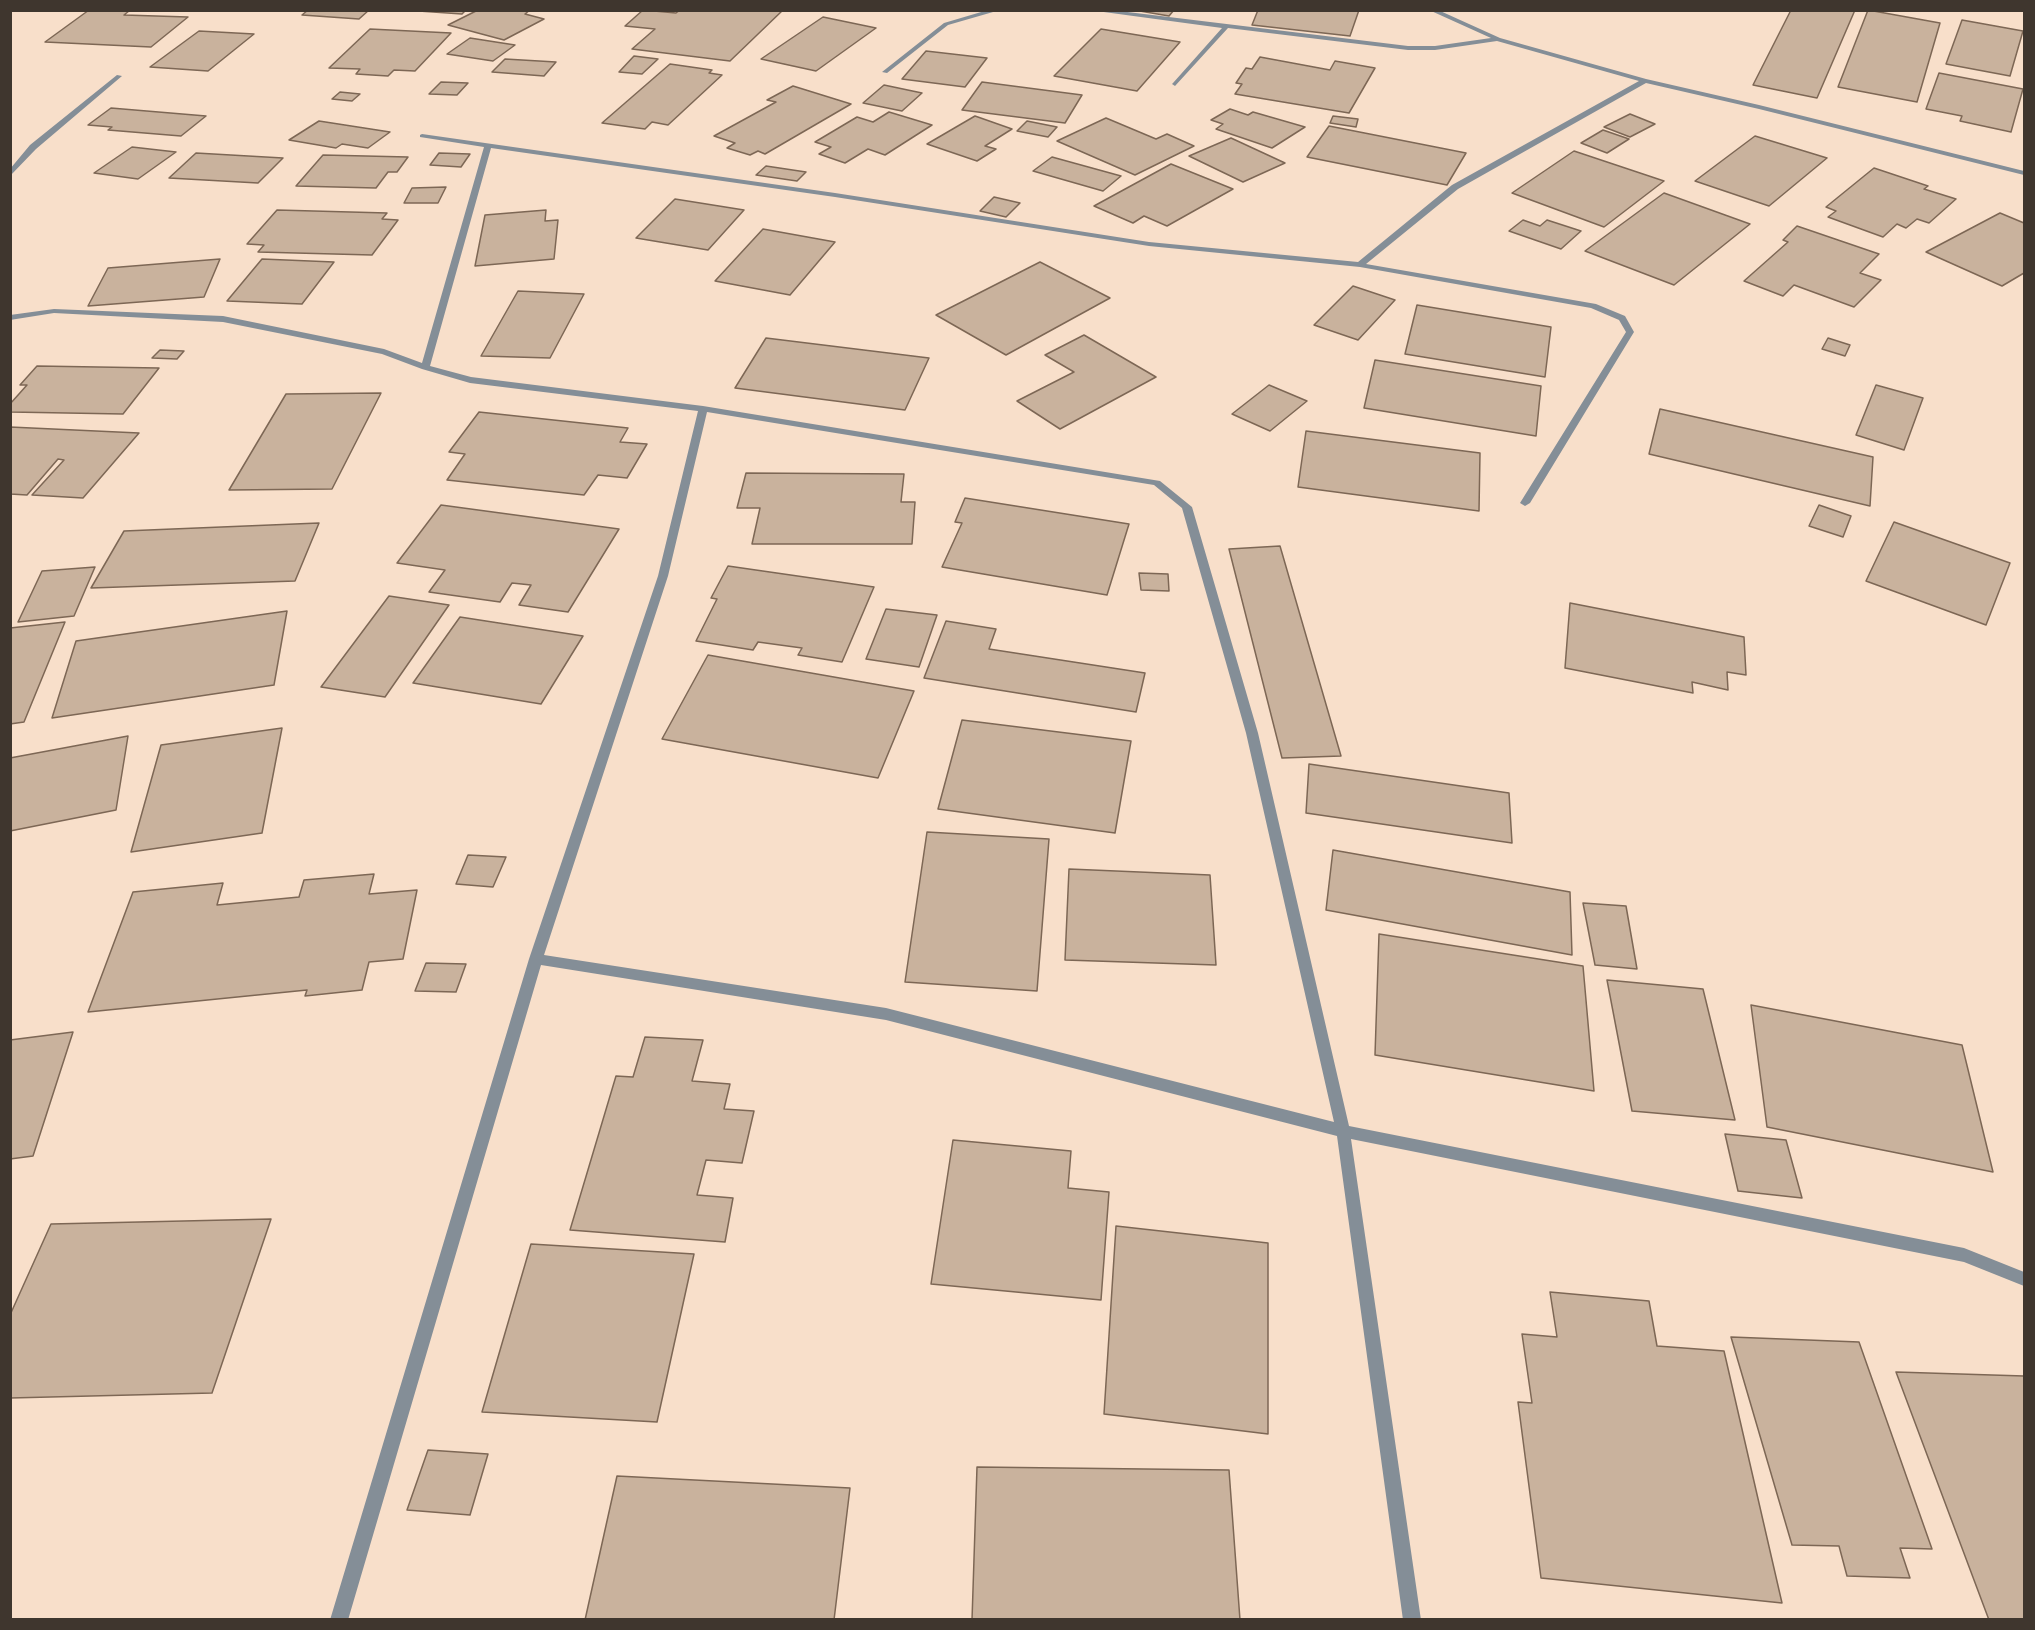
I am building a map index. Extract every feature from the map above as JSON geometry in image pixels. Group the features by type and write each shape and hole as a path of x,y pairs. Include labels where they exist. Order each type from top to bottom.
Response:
{"street":[{"path":"885,72 946,24 997,10"},
{"path":"1092,10 1408,48 1435,48 1498,39"},
{"path":"1432,10 1498,39 1645,81 2025,173"},
{"path":"1175,84 1226,27"},
{"path":"10,174 33,147 119,76"},
{"path":"1360,265 1455,187 1645,81"},
{"path":"422,136 835,195 1149,244 1360,265 1593,306 1622,318 1630,332 1525,503"},
{"path":"425,367 488,146"},
{"path":"10,318 54,311 223,320 384,352 470,380 703,409 1157,483 1187,507 1252,733 1343,1131 1412,1620"},
{"path":"339,1620 536,959 663,576 703,409"},
{"path":"536,959 886,1014 1343,1131 1964,1255 2025,1279"}],"building":[{"path":"89,10 129,11 124,15 188,17 151,47 45,42"},
{"path":"308,10 369,10 359,19 302,15"},
{"path":"404,10 466,10 462,14"},
{"path":"478,10 530,10 525,14 544,19 504,40 448,25"},
{"path":"643,10 676,13 680,10 783,10 730,61 632,49 655,29 625,26"},
{"path":"1134,10 1174,10 1169,16"},
{"path":"1258,10 1359,10 1350,36 1252,25"},
{"path":"1791,10 1855,10 1817,98 1753,85"},
{"path":"1868,10 1940,23 1917,102 1838,87"},
{"path":"823,17 876,28 816,71 761,59"},
{"path":"1962,20 2023,31 2010,76 1946,64"},
{"path":"370,29 451,33 415,71 394,70 388,76 356,74 360,69 329,68"},
{"path":"1101,29 1180,42 1137,91 1054,76"},
{"path":"199,31 254,34 208,71 150,67"},
{"path":"470,38 515,45 493,61 447,54"},
{"path":"926,51 987,58 965,87 902,79"},
{"path":"634,56 658,59 642,74 619,72"},
{"path":"1260,57 1330,70 1335,61 1375,68 1349,113 1235,94 1242,84 1236,83 1246,68 1252,69"},
{"path":"505,59 556,62 544,76 492,72"},
{"path":"670,64 712,70 709,73 722,75 668,125 652,122 645,129 602,123"},
{"path":"1939,73 2023,89 2011,132 1960,121 1962,116 1926,109"},
{"path":"441,82 468,83 457,95 429,94"},
{"path":"982,82 1082,95 1065,123 962,110"},
{"path":"884,85 922,93 902,111 863,103"},
{"path":"793,86 851,104 765,154 758,151 750,155 727,148 735,143 714,136 776,102 767,100"},
{"path":"340,92 360,94 352,101 332,99"},
{"path":"111,108 206,116 181,136 108,130 112,127 88,125"},
{"path":"1230,109 1248,115 1253,112 1305,127 1272,148 1216,129 1223,124 1211,120"},
{"path":"889,112 932,125 885,155 868,149 845,163 819,154 831,147 815,142 857,117 873,122"},
{"path":"1630,114 1655,124 1630,137 1604,127"},
{"path":"975,116 1012,129 985,146 996,149 977,161 927,144"},
{"path":"1333,116 1358,119 1356,127 1330,123"},
{"path":"1106,118 1156,139 1167,134 1194,146 1135,175 1057,141"},
{"path":"319,121 390,132 368,148 342,144 336,148 289,140"},
{"path":"1027,121 1057,127 1048,137 1017,131"},
{"path":"1329,126 1466,153 1447,185 1307,157"},
{"path":"1603,130 1629,139 1607,153 1581,143"},
{"path":"1755,136 1827,158 1769,206 1695,181"},
{"path":"1231,138 1285,163 1243,182 1189,156"},
{"path":"132,147 176,152 138,179 94,173"},
{"path":"1574,151 1664,181 1604,227 1512,193"},
{"path":"196,153 283,158 258,183 169,178"},
{"path":"439,153 470,154 461,167 430,165"},
{"path":"323,155 408,157 397,172 388,172 376,188 296,186"},
{"path":"1052,157 1121,176 1103,191 1033,171"},
{"path":"1171,164 1233,189 1167,226 1144,216 1133,223 1094,206"},
{"path":"766,166 806,172 797,181 756,175"},
{"path":"1874,168 1928,186 1924,189 1956,199 1929,223 1917,219 1906,228 1897,224 1883,237 1828,217 1836,211 1826,207"},
{"path":"446,187 438,203 404,203 412,188"},
{"path":"1664,193 1750,224 1674,285 1585,251"},
{"path":"994,197 1020,203 1006,217 980,211"},
{"path":"675,199 744,210 708,250 636,238"},
{"path":"277,210 387,213 382,219 398,220 372,255 258,252 264,245 247,244"},
{"path":"546,210 545,221 558,220 554,259 475,266 485,215"},
{"path":"2000,213 2024,223 2024,273 2002,286 1926,252"},
{"path":"1523,220 1540,226 1547,220 1581,231 1561,249 1509,231"},
{"path":"1797,226 1879,254 1860,273 1881,280 1854,307 1794,285 1783,296 1744,281 1788,242 1783,240"},
{"path":"763,229 835,242 790,295 715,281"},
{"path":"220,259 204,297 88,306 108,268"},
{"path":"262,259 334,262 302,304 227,301"},
{"path":"1040,262 1110,298 1006,355 936,315"},
{"path":"1353,286 1395,300 1358,340 1314,325"},
{"path":"518,291 584,294 550,358 481,356"},
{"path":"1417,305 1551,327 1545,377 1405,354"},
{"path":"1084,335 1156,377 1060,429 1017,401 1074,372 1045,355"},
{"path":"766,338 929,358 905,410 735,388"},
{"path":"1828,338 1850,345 1845,356 1822,349"},
{"path":"160,350 184,351 177,359 152,358"},
{"path":"1375,360 1541,386 1536,436 1364,408"},
{"path":"37,366 159,368 123,414 10,412 10,404 27,385 20,385"},
{"path":"1269,385 1307,401 1270,431 1232,414"},
{"path":"1876,385 1923,398 1904,450 1856,435"},
{"path":"381,393 332,489 229,490 286,394"},
{"path":"1660,409 1873,457 1870,506 1649,454"},
{"path":"479,412 628,428 620,442 647,444 627,478 598,475 584,495 447,480 465,454 449,452"},
{"path":"10,427 139,433 83,498 32,495 64,460 58,459 27,495 10,494"},
{"path":"1306,431 1480,453 1479,511 1298,487"},
{"path":"746,473 904,474 901,502 915,502 912,544 752,544 760,508 737,508"},
{"path":"965,498 1129,524 1107,595 942,567 962,523 955,522"},
{"path":"441,505 619,529 568,612 519,605 531,585 512,583 500,602 429,592 445,570 397,563"},
{"path":"1819,505 1851,516 1843,537 1809,526"},
{"path":"1894,522 2010,563 1986,625 1866,581"},
{"path":"319,523 295,581 91,588 124,531"},
{"path":"1280,546 1341,756 1282,758 1229,549"},
{"path":"728,566 874,587 842,662 798,655 802,648 758,642 753,650 696,641 717,599 711,598"},
{"path":"95,567 74,616 18,622 42,571"},
{"path":"1139,573 1168,574 1169,591 1141,590"},
{"path":"389,596 449,605 385,697 321,687"},
{"path":"1570,603 1744,637 1746,675 1727,672 1728,690 1692,682 1693,693 1565,668"},
{"path":"886,609 937,615 919,667 866,659"},
{"path":"287,611 274,685 52,718 76,641"},
{"path":"460,617 583,636 541,704 413,683"},
{"path":"946,621 996,629 989,649 1145,673 1136,712 924,678"},
{"path":"65,622 24,722 10,724 10,628"},
{"path":"708,655 914,691 878,778 662,739"},
{"path":"962,720 1131,741 1115,833 938,809"},
{"path":"282,728 262,833 131,852 161,745"},
{"path":"128,736 116,810 10,831 10,758"},
{"path":"1309,764 1509,793 1512,843 1306,813"},
{"path":"927,832 1049,839 1037,991 905,982"},
{"path":"1333,850 1570,892 1572,955 1326,910"},
{"path":"468,855 506,857 493,887 456,884"},
{"path":"1069,869 1210,875 1216,965 1065,960"},
{"path":"374,874 369,894 417,890 403,959 369,962 362,990 305,996 307,990 88,1012 133,892 223,883 217,905 299,897 304,880"},
{"path":"1583,903 1626,906 1637,969 1595,965"},
{"path":"1379,934 1583,966 1594,1091 1375,1055"},
{"path":"426,963 466,964 456,992 415,991"},
{"path":"1607,980 1703,989 1735,1120 1632,1111"},
{"path":"1751,1005 1962,1045 1993,1172 1767,1127"},
{"path":"73,1032 33,1156 10,1159 10,1040"},
{"path":"645,1037 703,1040 692,1081 730,1084 724,1109 754,1111 742,1163 706,1160 697,1195 733,1198 725,1242 570,1230 616,1076 633,1077"},
{"path":"1725,1134 1786,1140 1802,1198 1738,1191"},
{"path":"953,1140 1071,1151 1068,1188 1109,1192 1101,1300 931,1284"},
{"path":"271,1219 212,1393 10,1398 10,1315 51,1224"},
{"path":"1116,1226 1268,1243 1268,1434 1104,1414"},
{"path":"531,1244 694,1254 657,1422 482,1412"},
{"path":"1550,1292 1649,1301 1657,1346 1724,1351 1782,1603 1541,1578 1518,1402 1532,1403 1522,1334 1557,1337"},
{"path":"1731,1337 1859,1342 1932,1549 1900,1548 1910,1578 1847,1576 1839,1546 1792,1545"},
{"path":"1896,1372 2024,1376 2024,1620 1989,1620"},
{"path":"428,1450 488,1454 470,1515 407,1510"},
{"path":"977,1467 1229,1470 1240,1620 972,1620"},
{"path":"617,1476 850,1488 834,1620 585,1620"}]}
